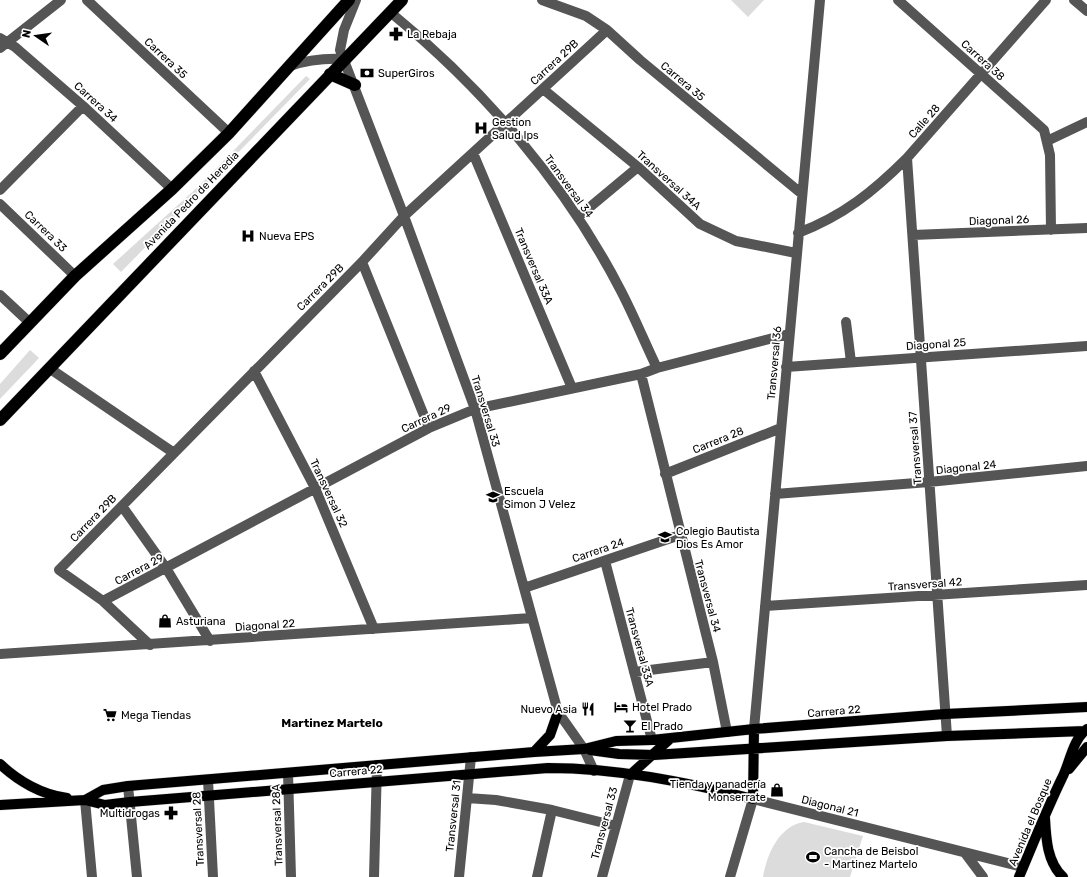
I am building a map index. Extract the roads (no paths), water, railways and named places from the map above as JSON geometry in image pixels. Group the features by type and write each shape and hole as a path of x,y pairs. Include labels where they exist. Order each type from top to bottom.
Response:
{"highway":[{"name":"Avenida Pedro de Heredia","path":"0,354 29,322 75,276 172,188 229,133 349,0"},
{"name":"Avenida Pedro de Heredia","path":"0,420 402,0"},
{"path":"330,74 355,85"}],"main road":[{"name":"Carrera 22","path":"85,800 103,790 128,786 584,749 616,741 652,740 754,729 945,714 1087,707"},
{"path":"534,752 550,735 558,712"},
{"path":"754,729 754,799"},
{"name":"Carrera 22","path":"584,749 619,754 654,755 946,736 1086,730"},
{"name":"Avenida el Bosque","path":"1021,872 1044,814 1062,778 1074,747 1086,730"},
{"path":"630,775 654,755 671,738"},
{"name":"Avenida el Bosque","path":"1062,778 1087,747"},
{"path":"0,764 25,783 44,792 64,798 85,800"},
{"name":"Carrera 22","path":"0,805 85,800 104,805 208,795 548,768 594,770 630,775"},
{"name":"Diagonal 21","path":"630,775 694,784 754,799"},
{"path":"0,799 0,805"},
{"path":"1044,814 1048,847 1052,860 1063,877"}],"street":[{"path":"2,43 61,0"},
{"name":"Carrera 35","path":"87,0 229,133"},
{"name":"Transversal 33","path":"356,0 349,13 342,36 340,50 346,59 474,409 558,712 584,749 594,770"},
{"name":"Carrera 35","path":"542,0 586,16 607,30 640,60 802,194"},
{"name":"Transversal 36","path":"754,729 820,0"},
{"name":"Carrera 38","path":"898,0 1044,130 1047,141"},
{"name":"Calle 28","path":"798,233 835,217 861,200 907,158 1046,0"},
{"path":"1074,0 1087,11"},
{"name":"Transversal 34","path":"390,12 454,68 506,123 578,217 621,291 657,368"},
{"name":"Carrera 29B","path":"104,601 59,570 362,262 404,216 607,30"},
{"name":"Carrera 34","path":"2,43 83,106 172,188"},
{"path":"290,66 316,59 346,59"},
{"name":"Transversal 34A","path":"543,89 638,167 700,224 736,242 796,253"},
{"path":"0,190 83,106"},
{"path":"1051,230 1050,155 1047,141 1087,122"},
{"name":"Transversal 33A","path":"473,153 572,388"},
{"name":"Transversal 37","path":"907,158 946,736"},
{"path":"578,217 638,167"},
{"name":"Carrera 33","path":"0,204 75,276"},
{"name":"Diagonal 26","path":"913,235 1087,228"},
{"path":"362,262 429,428"},
{"path":"0,295 29,322"},
{"path":"846,322 851,362"},
{"name":"Carrera 29","path":"104,601 429,428 474,409 641,374 657,368 789,334"},
{"name":"Diagonal 25","path":"786,367 1087,346"},
{"path":"49,368 174,453"},
{"name":"Transversal 32","path":"254,371 315,488 374,629"},
{"name":"Transversal 34","path":"641,374 680,535 713,662 727,732"},
{"name":"Carrera 28","path":"665,474 781,428"},
{"name":"Diagonal 24","path":"775,494 929,482 1087,466"},
{"path":"122,506 166,568 210,640"},
{"name":"Carrera 24","path":"524,588 680,535"},
{"name":"Transversal 33A","path":"605,561 652,740"},
{"name":"Transversal 42","path":"765,606 1087,585"},
{"path":"104,601 150,644"},
{"name":"Diagonal 22","path":"0,654 532,618"},
{"path":"634,672 713,662"},
{"name":"Transversal 31","path":"459,877 471,757"},
{"path":"374,877 377,765"},
{"name":"Transversal 28A","path":"288,773 291,877"},
{"name":"Transversal 33","path":"602,877 630,775"},
{"name":"Transversal 28","path":"208,780 212,877"},
{"path":"128,786 137,877"},
{"path":"467,798 496,800 552,810 616,826"},
{"path":"730,877 754,799"},
{"name":"Diagonal 21","path":"754,799 966,853 1021,872"},
{"path":"85,800 92,877"},
{"path":"537,877 552,810"},
{"path":"966,853 983,877"}],"place":[{"name":"La Rebaja","path":"396,34"},
{"name":"SuperGiros","path":"367,73"},
{"name":"Gestion Salud Ips","path":"481,128"},
{"name":"Nueva EPS","path":"248,236"},
{"name":"Escuela Simon J Velez","path":"493,497"},
{"name":"Colegio Bautista Dios Es Amor","path":"665,537"},
{"name":"Asturiana","path":"165,621"},
{"name":"Hotel Prado","path":"621,707"},
{"name":"Nuevo Asia","path":"588,709"},
{"name":"Mega Tiendas","path":"110,715"},
{"name":"El Prado","path":"630,726"},
{"name":"Tienda y panadería Monserrate","path":"777,790"},
{"name":"Multidrogas","path":"171,813"},
{"name":"Cancha de Beisbol - Martinez Martelo","path":"813,857"}],"district":[{"name":"Martinez Martelo","path":"332,723"}]}
